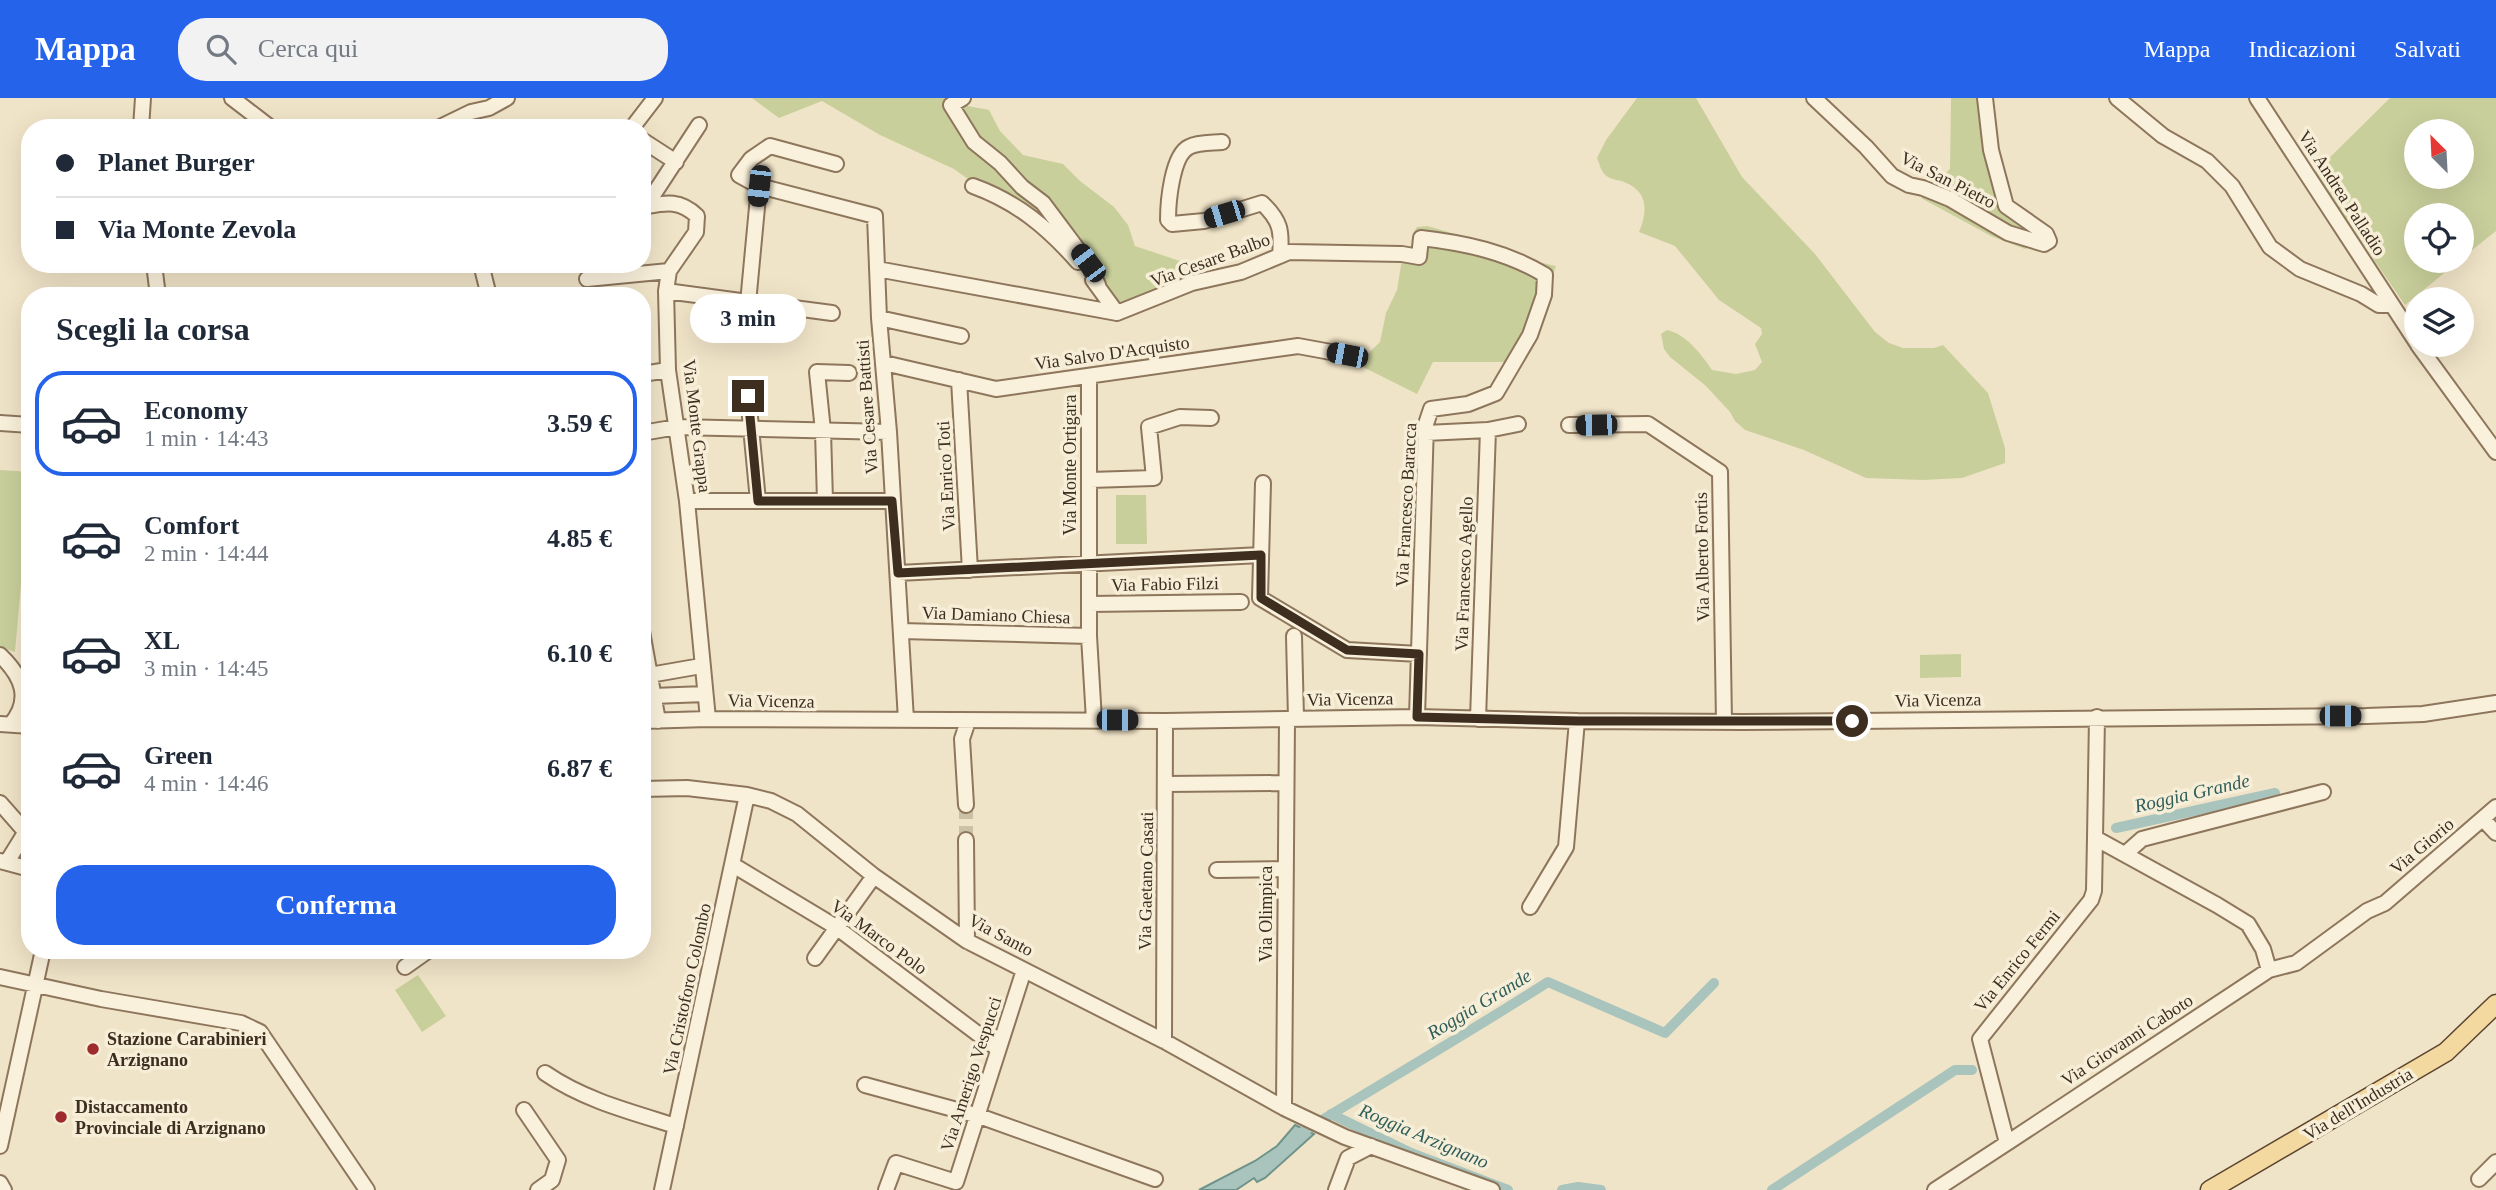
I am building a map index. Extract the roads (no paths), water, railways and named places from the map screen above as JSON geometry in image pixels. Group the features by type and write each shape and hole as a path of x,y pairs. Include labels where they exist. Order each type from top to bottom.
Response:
{"main road":[{"name":"Via dell'Industria","path":"2210,1190 2446,1052 2496,1004"}],"street":[{"path":"142,119 143,98"},
{"path":"232,98 259,119"},
{"path":"455,119 471,111 489,108 507,98"},
{"path":"639,119 655,98"},
{"path":"963,98 951,106 974,142 1043,203 1088,263 1098,285"},
{"name":"Via San Pietro","path":"1814,98 1866,147 1892,176 1909,186 1923,188 1950,199 2008,233 2044,244 2049,241 2046,234 2006,206 1992,150 1985,98"},
{"path":"2117,98 2163,136 2207,162 2232,186 2270,247 2300,269 2361,294 2379,305 2391,305"},
{"name":"Via Andrea Palladio","path":"2257,98 2404,324"},
{"path":"651,197 699,125"},
{"path":"1222,142 1189,146 1180,155 1173,179 1168,220 1172,224 1204,220 1262,204 1273,214 1282,233 1280,256"},
{"path":"651,146 676,162"},
{"path":"748,303 759,186 739,175 751,159 770,146 836,164"},
{"name":"Via Cesare Battisti","path":"759,186 874,216 906,720"},
{"path":"973,186 1001,196 1038,221 1098,285 1117,313"},
{"name":"Via Monte Grappa","path":"651,206 685,205 697,216 696,232 669,271 666,291 668,370 687,501 708,719"},
{"name":"Via Francesco Baracca","path":"1402,254 1419,257 1421,238 1460,242 1517,261 1545,275 1544,295 1530,335 1496,393 1468,404 1431,409 1426,433 1417,717"},
{"name":"Via Cesare Balbo","path":"1117,313 1192,284 1241,272 1289,252 1402,254"},
{"path":"877,269 1117,313"},
{"path":"651,273 669,271"},
{"path":"587,279 648,273"},
{"path":"666,291 832,313"},
{"path":"879,318 961,336"},
{"name":"Via Salvo D'Acquisto","path":"884,363 996,389 1298,346 1347,355"},
{"name":"Via Andrea Palladio","path":"2427,357 2496,452"},
{"path":"651,373 668,370"},
{"path":"825,501 823,431 817,372 849,373"},
{"name":"Via Monte Ortigara","path":"1089,377 1089,636 1094,720"},
{"name":"Via Enrico Toti","path":"959,380 970,570"},
{"path":"748,396 758,501"},
{"path":"1090,480 1154,478 1149,427 1180,417 1211,418"},
{"path":"0,423 21,424"},
{"name":"Via Alberto Fortis","path":"1570,425 1648,424 1720,472 1724,722"},
{"path":"1426,433 1488,430 1518,425"},
{"path":"651,431 677,427 889,432"},
{"name":"Via Francesco Agello","path":"1478,719 1488,430"},
{"path":"1263,483 1261,598 1347,650 1419,654"},
{"path":"687,501 892,501"},
{"path":"898,573 1261,555"},
{"name":"Via Fabio Filzi","path":"1089,604 1241,602"},
{"name":"Via Damiano Chiesa","path":"901,631 1089,636"},
{"name":"Via Vicenza","path":"1292,720 1294,636"},
{"path":"0,654 13,659 21,667"},
{"path":"0,654 14,668 21,685"},
{"path":"651,675 701,666"},
{"path":"651,690 658,721"},
{"path":"653,696 705,694"},
{"name":"Via Vicenza","path":"651,721 1165,721 1417,717 1724,722 2366,716 2423,714 2496,703"},
{"path":"6,724 21,707"},
{"name":"Via Enrico Fermi","path":"2007,1143 1980,1039 2091,900 2094,891 2097,717"},
{"name":"Via Olimpica","path":"1284,1108 1286,783 1292,720"},
{"path":"966,804 962,739 968,721"},
{"name":"Via Gaetano Casati","path":"1164,1041 1165,721"},
{"path":"1530,908 1566,847 1577,721"},
{"path":"1166,784 1286,783"},
{"name":"Via Santo","path":"651,789 687,788 747,795 771,801 797,814 874,876 967,941 1164,1041 1284,1108 1345,1137 1492,1190"},
{"path":"2125,854 2142,839 2323,792"},
{"name":"Via Cristoforo Colombo","path":"662,1190 747,795"},
{"path":"0,803 21,828"},
{"name":"Via Giorio","path":"2385,903 2496,807"},
{"path":"2483,819 2496,833"},
{"path":"2095,838 2248,924 2263,949 2269,970"},
{"path":"966,840 967,941"},
{"path":"21,842 3,861 21,866"},
{"name":"Via Marco Polo","path":"733,865 836,927 998,1049"},
{"path":"1216,870 1286,869"},
{"path":"815,958 874,876"},
{"name":"Via Giovanni Caboto","path":"2007,1143 2269,970 2296,963 2367,911 2385,903"},
{"path":"0,1146 41,959"},
{"path":"405,967 416,959"},
{"name":"Via Amerigo Vespucci","path":"886,1190 896,1163 956,1182 1024,970"},
{"path":"0,977 240,1023 260,1032 367,1190"},
{"path":"545,1073 564,1086 615,1107 676,1126"},
{"path":"865,1085 979,1116 1156,1179"},
{"path":"524,1110 558,1160 552,1180 538,1190"},
{"path":"1336,1190 1350,1147 1345,1137"},
{"path":"1934,1190 2007,1143"},
{"path":"1348,1158 1371,1146"},
{"path":"2479,1180 2496,1162"},
{"path":"0,1183 4,1190"}],"water":[{"path":"1295,1125 1314,1134 1265,1178 1257,1182 1254,1178 1236,1190 1199,1190 1255,1161 1277,1146"}],"waterway":[{"name":"Roggia Grande","path":"2116,828 2275,793"},
{"name":"Roggia Grande","path":"1296,1136 1548,982 1665,1033 1714,983"},
{"name":"Roggia Arzignano","path":"1772,1190 1955,1070 1972,1070"},
{"name":"Roggia Arzignano","path":"1331,1114 1411,1153 1508,1190"},
{"name":"Roggia Arzignano","path":"1562,1190 1578,1187 1601,1190"}],"tunnel":[{"path":"966,805 966,840"}],"place":[{"name":"Stazione Carabinieri Arzignano","path":"93,1049"},
{"name":"Distaccamento Provinciale di Arzignano","path":"61,1117"}]}
